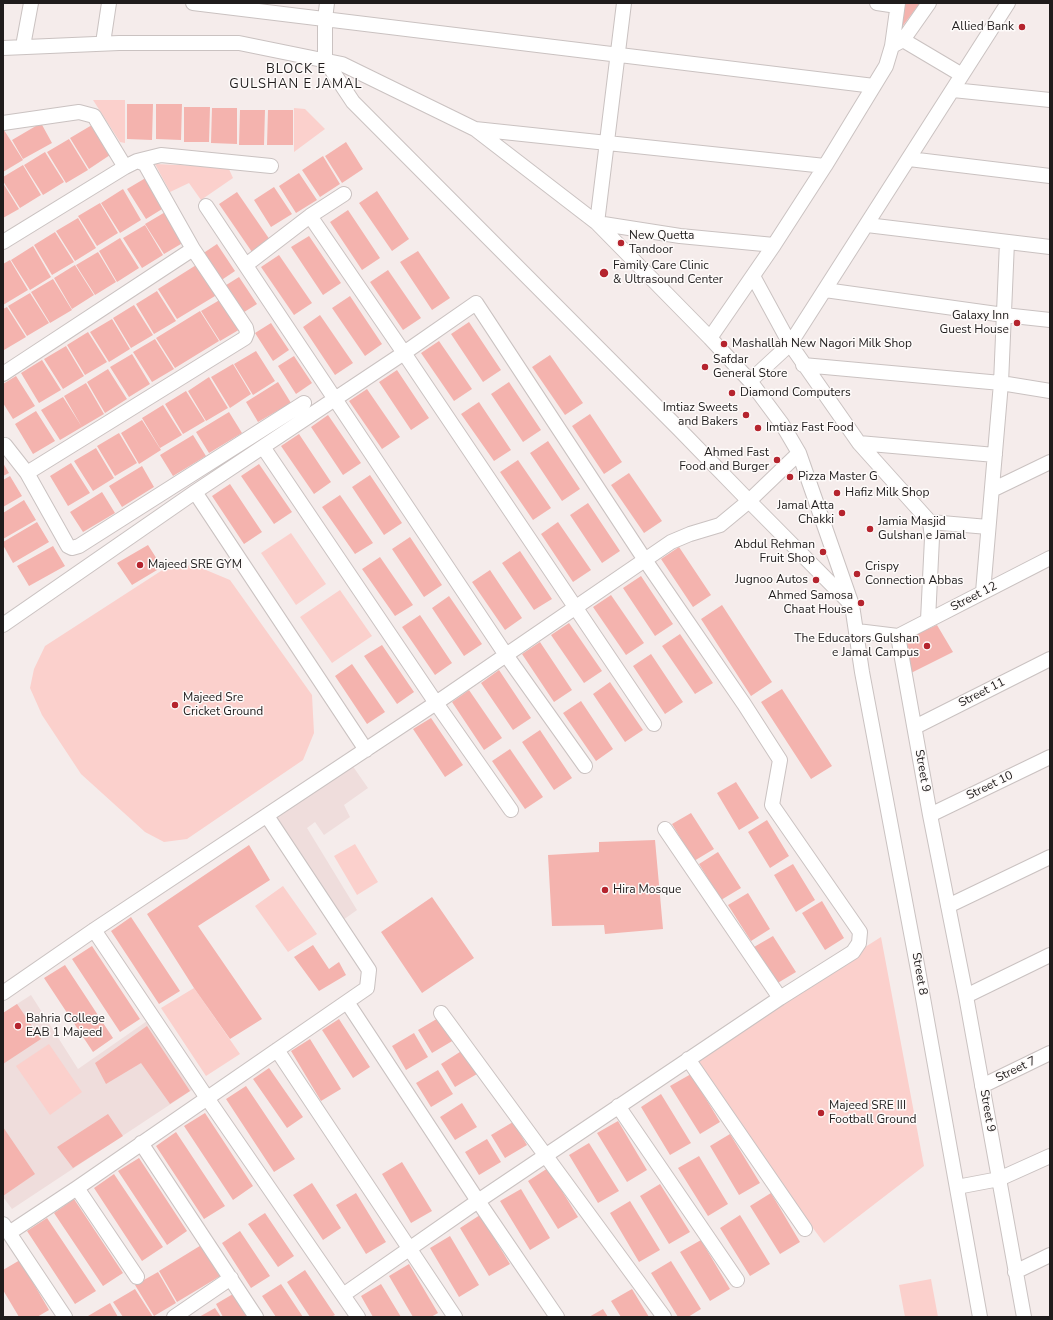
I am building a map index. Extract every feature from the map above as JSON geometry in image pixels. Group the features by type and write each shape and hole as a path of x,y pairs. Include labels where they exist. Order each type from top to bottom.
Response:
{"street":[{"path":"23,46 30,3"},
{"path":"103,44 109,3"},
{"path":"193,3 874,86"},
{"path":"327,3 324,19 325,60 353,102 674,423 852,605"},
{"path":"624,3 597,223 680,236 774,245"},
{"path":"877,3 898,4 898,43"},
{"path":"710,338 774,245 825,166 886,66 898,43 929,3"},
{"path":"750,382 790,344 1008,3"},
{"path":"3,48 103,44 239,43 342,64 475,129 825,166"},
{"path":"898,43 962,75"},
{"path":"953,90 1050,100"},
{"path":"3,123 79,112 94,116 125,168"},
{"name":"Street 8","path":"475,129 597,223 710,338 750,382 782,424 799,453 852,605 862,672 918,970 980,1317"},
{"path":"3,242 137,161 161,155 271,166"},
{"path":"909,159 1046,175 1050,188"},
{"path":"27,473 245,338 247,334 246,328 193,249 145,164 137,161"},
{"path":"246,265 310,216 344,194"},
{"path":"206,206 506,654 584,766"},
{"path":"310,216 654,724"},
{"path":"867,224 1050,247"},
{"path":"983,592 1001,383 1007,242"},
{"path":"3,374 193,249"},
{"path":"753,276 803,365 858,443 930,522 932,538 928,620"},
{"path":"825,290 1050,320"},
{"path":"3,625 195,492 336,399 476,303 645,560 744,704 780,760 772,805 860,932 860,944 853,952 780,998 618,1106 343,1295"},
{"path":"803,365 1001,383 1050,391"},
{"path":"4,445 27,473 68,546 72,548 79,546 304,403"},
{"path":"858,443 995,455"},
{"path":"263,447 511,810"},
{"path":"3,993 94,930 366,750 671,542 690,534 720,525 749,501 799,453"},
{"path":"992,490 1050,462"},
{"path":"195,492 366,750"},
{"path":"930,522 988,527"},
{"name":"Street 12","path":"898,636 1050,558"},
{"path":"856,631 898,636"},
{"name":"Street 9","path":"898,636 930,815 966,996 1024,1317"},
{"name":"Street 11","path":"915,727 1050,659"},
{"name":"Street 10","path":"930,815 1050,757"},
{"path":"65,1317 6,1228 76,1188 367,988 369,970 267,816"},
{"path":"665,829 780,998"},
{"path":"948,906 1050,858"},
{"path":"94,930 207,1098 358,1317"},
{"path":"966,996 1050,955"},
{"path":"346,1002 557,1317"},
{"path":"441,1013 664,1317"},
{"path":"277,1050 455,1317"},
{"name":"Street 7","path":"982,1086 1050,1053"},
{"path":"688,1059 805,1228"},
{"path":"618,1106 737,1280"},
{"path":"140,1143 256,1317"},
{"path":"957,1187 999,1179 1050,1156"},
{"path":"76,1188 137,1277"},
{"path":"1015,1272 1050,1255"},
{"path":"174,1317 231,1278"}],"shaded area":[{"path":"93,100 125,100 125,143 120,142"},
{"path":"294,108 305,109 325,129 294,152"},
{"path":"155,164 228,167 233,178 201,200 189,183 170,192"},
{"path":"291,533 326,584 296,605 261,553"},
{"name":"Majeed Sre Cricket Ground","path":"194,565 230,580 312,695 314,733 303,760 187,839 164,842 145,832 81,774 42,715 30,688 34,669 45,646 164,569"},
{"path":"340,590 372,636 332,663 300,617"},
{"path":"352,765 368,788 344,805 350,817 324,835 315,822 307,828 357,910 343,920 274,818"},
{"path":"355,844 378,882 357,895 334,856"},
{"path":"283,886 317,934 288,952 255,906"},
{"name":"Majeed SRE III Football Ground","path":"881,937 924,1166 824,1243 688,1059"},
{"path":"194,988 240,1054 206,1076 161,1008"},
{"path":"31,995 78,1069 147,1021 195,1088 12,1209 3,1197 3,1013"},
{"path":"49,1044 82,1092 50,1115 16,1066"},
{"path":"931,1279 938,1317 905,1317 899,1285"}],"building":[{"path":"902,3 920,3 899,31"},
{"path":"127,104 153,104 152,140 127,139"},
{"path":"156,104 182,104 181,140 156,139"},
{"path":"184,107 210,107 209,142 184,142"},
{"path":"212,108 237,108 237,144 211,143"},
{"path":"240,110 265,110 264,145 239,145"},
{"path":"268,110 293,110 293,145 267,145"},
{"path":"41,123 52,143 23,159 12,140"},
{"path":"92,125 110,155 89,169 70,138"},
{"path":"4,130 23,160 3,172 3,131"},
{"path":"69,139 88,170 66,183 47,152"},
{"path":"346,142 363,169 342,183 325,156"},
{"path":"45,152 64,182 43,195 24,165"},
{"path":"323,156 340,184 320,197 302,170"},
{"path":"23,165 41,195 20,208 3,181 3,177"},
{"path":"299,173 317,200 296,213 279,186"},
{"path":"149,176 167,206 146,219 127,189"},
{"path":"3,183 19,209 3,218"},
{"path":"274,187 292,214 271,227 254,200"},
{"path":"123,189 141,220 120,233 101,203"},
{"path":"377,191 409,239 392,251 359,203"},
{"path":"237,192 270,240 252,252 219,204"},
{"path":"100,203 118,233 97,246 78,216"},
{"path":"348,210 380,258 362,270 330,222"},
{"path":"167,211 186,241 164,254 145,224"},
{"path":"78,218 96,248 75,261 56,231"},
{"path":"145,225 163,255 142,268 123,238"},
{"path":"55,232 74,262 52,275 34,245"},
{"path":"309,236 341,283 323,295 291,247"},
{"path":"120,238 139,268 117,282 99,251"},
{"path":"217,244 235,271 220,281 202,254"},
{"path":"33,246 51,277 30,290 11,260"},
{"path":"418,251 450,298 432,310 400,262"},
{"path":"98,252 116,282 95,295 76,265"},
{"path":"279,255 312,303 294,315 261,267"},
{"path":"10,260 28,290 3,305 3,264"},
{"path":"201,262 220,293 177,319 158,289"},
{"path":"75,265 94,295 72,309 54,278"},
{"path":"388,270 421,318 403,330 370,282"},
{"path":"239,277 257,304 241,314 223,287"},
{"path":"53,279 72,310 50,323 31,292"},
{"path":"157,291 176,321 154,334 136,304"},
{"path":"30,293 49,323 27,336 8,306"},
{"path":"350,296 382,344 365,356 332,308"},
{"path":"223,298 242,328 220,341 201,311"},
{"path":"134,305 153,335 131,348 113,318"},
{"path":"7,307 26,337 4,350 3,309"},
{"path":"200,311 219,341 175,368 156,338"},
{"path":"320,315 353,363 335,375 303,327"},
{"path":"112,319 130,349 109,362 90,332"},
{"path":"469,322 501,370 483,382 451,334"},
{"path":"271,323 289,350 273,361 255,333"},
{"path":"88,332 107,362 85,375 67,345"},
{"path":"155,339 174,369 152,382 133,352"},
{"path":"439,341 472,389 454,401 421,353"},
{"path":"66,346 84,376 63,389 44,359"},
{"path":"256,351 275,381 253,395 234,364"},
{"path":"132,354 150,384 129,397 110,367"},
{"path":"550,355 583,403 565,415 532,367"},
{"path":"294,356 312,383 296,394 278,366"},
{"path":"42,360 61,390 39,403 21,373"},
{"path":"233,364 251,394 230,408 211,377"},
{"path":"108,369 127,399 105,413 87,382"},
{"path":"397,370 429,418 411,430 379,382"},
{"path":"16,376 35,406 13,419 3,403 3,384"},
{"path":"209,377 228,408 206,421 188,391"},
{"path":"278,382 291,403 258,422 246,402"},
{"path":"509,382 541,430 523,442 491,394"},
{"path":"86,383 104,414 82,427 64,396"},
{"path":"367,389 400,437 382,449 349,401"},
{"path":"186,391 205,421 183,434 165,404"},
{"path":"63,397 82,427 60,440 41,410"},
{"path":"479,402 511,450 494,461 461,414"},
{"path":"163,405 182,435 160,448 142,418"},
{"path":"36,411 55,441 33,454 15,424"},
{"path":"229,412 242,433 209,453 196,432"},
{"path":"590,414 622,462 604,474 572,426"},
{"path":"328,415 361,463 343,475 311,427"},
{"path":"142,420 161,450 139,464 121,433"},
{"path":"119,433 137,463 115,476 97,446"},
{"path":"299,434 331,482 314,494 281,446"},
{"path":"193,435 206,456 173,476 160,455"},
{"path":"548,441 580,489 562,501 530,453"},
{"path":"96,448 114,478 93,491 74,461"},
{"path":"518,460 551,508 533,520 500,472"},
{"path":"3,463 9,473 3,476"},
{"path":"71,463 90,493 68,506 50,476"},
{"path":"259,464 292,512 274,524 241,476"},
{"path":"142,466 154,487 122,507 109,486"},
{"path":"629,473 662,521 644,533 611,485"},
{"path":"370,475 402,523 384,535 352,487"},
{"path":"10,476 22,496 3,507 3,480"},
{"path":"230,484 262,532 244,544 212,496"},
{"path":"102,492 115,513 83,532 70,512"},
{"path":"340,495 373,543 355,554 322,507"},
{"path":"24,500 36,520 3,539 3,513"},
{"path":"588,503 620,551 602,563 570,515"},
{"path":"37,522 49,542 13,563 3,545 3,542"},
{"path":"558,522 591,570 573,582 541,534"},
{"path":"410,537 442,585 424,597 392,549"},
{"name":"Majeed SRE GYM","path":"148,545 162,567 132,585 117,563"},
{"path":"53,546 65,566 29,586 17,566"},
{"path":"679,547 711,595 693,607 661,559"},
{"path":"520,551 552,599 534,610 502,563"},
{"path":"380,557 413,605 395,616 362,569"},
{"path":"490,570 522,618 505,630 472,582"},
{"path":"641,576 673,624 655,636 623,588"},
{"path":"611,595 644,643 626,655 593,607"},
{"path":"449,596 482,644 464,656 432,608"},
{"path":"722,605 772,682 751,696 701,619"},
{"path":"420,615 452,663 435,675 402,627"},
{"path":"569,623 602,671 584,683 551,635"},
{"name":"The Educators Gulshan e Jamal Campus","path":"937,625 953,652 909,674 903,640"},
{"path":"680,634 713,683 695,694 662,646"},
{"path":"540,642 572,690 554,702 522,654"},
{"path":"382,645 414,692 397,704 364,656"},
{"path":"651,654 683,702 665,714 633,666"},
{"path":"352,664 385,712 367,724 335,676"},
{"path":"499,670 531,718 513,730 481,683"},
{"path":"610,682 643,730 625,742 593,694"},
{"path":"782,689 832,766 811,779 761,702"},
{"path":"469,690 502,738 484,750 452,702"},
{"path":"581,701 613,749 596,761 563,713"},
{"path":"431,718 463,765 445,777 413,729"},
{"path":"540,730 572,778 554,790 522,742"},
{"path":"510,749 543,797 525,809 492,761"},
{"path":"736,782 759,818 739,830 717,793"},
{"path":"691,813 714,849 694,861 672,824"},
{"path":"767,820 789,856 770,868 748,832"},
{"name":"Hira Mosque","path":"655,840 663,929 605,934 604,925 552,926 548,855 599,852 599,842"},
{"path":"249,845 270,880 198,926 262,1019 230,1039 194,988 147,914"},
{"path":"718,852 741,888 721,900 699,864"},
{"path":"793,864 815,900 796,912 774,875"},
{"path":"748,893 770,929 751,941 728,905"},
{"path":"432,897 474,958 422,993 381,932"},
{"path":"822,901 844,938 825,950 802,913"},
{"path":"131,917 180,991 159,1004 111,931"},
{"path":"773,936 796,972 776,984 754,947"},
{"path":"313,945 329,969 339,962 346,975 319,991 294,957"},
{"path":"92,946 140,1019 120,1032 72,959"},
{"path":"65,965 113,1038 93,1052 44,978"},
{"name":"Bahria College EAB 1 Majeed","path":"17,1004 41,1039 3,1064 3,1013"},
{"path":"440,1017 454,1040 432,1053 418,1030"},
{"path":"339,1019 370,1067 353,1078 322,1030"},
{"path":"147,1026 190,1091 170,1104 141,1063 106,1084 95,1063"},
{"path":"414,1033 428,1057 406,1070 392,1046"},
{"path":"310,1039 341,1089 321,1101 291,1051"},
{"path":"463,1050 477,1074 455,1087 441,1064"},
{"path":"269,1068 303,1117 287,1128 253,1079"},
{"path":"438,1070 453,1094 431,1107 416,1083"},
{"path":"691,1074 720,1122 700,1134 670,1086"},
{"path":"246,1086 295,1159 274,1172 226,1099"},
{"path":"661,1094 691,1143 670,1155 641,1107"},
{"path":"462,1103 477,1127 455,1140 440,1117"},
{"path":"205,1113 253,1186 233,1200 184,1126"},
{"path":"108,1114 123,1136 73,1168 57,1147"},
{"path":"618,1121 647,1170 627,1182 597,1133"},
{"path":"513,1122 527,1145 505,1158 491,1135"},
{"path":"3,1127 35,1174 3,1196"},
{"path":"176,1132 225,1206 204,1219 156,1146"},
{"path":"730,1134 760,1183 739,1195 710,1146"},
{"path":"487,1139 501,1162 479,1175 465,1152"},
{"path":"589,1143 619,1191 598,1203 569,1155"},
{"path":"699,1156 728,1204 708,1216 678,1168"},
{"path":"139,1158 187,1231 167,1245 118,1171"},
{"path":"402,1162 432,1211 411,1223 382,1174"},
{"path":"548,1168 578,1217 558,1229 528,1181"},
{"path":"114,1174 163,1247 142,1261 94,1188"},
{"path":"312,1183 341,1228 323,1240 293,1195"},
{"path":"660,1184 690,1232 669,1244 640,1196"},
{"path":"521,1189 550,1238 530,1250 500,1201"},
{"path":"356,1193 386,1242 366,1254 336,1205"},
{"path":"771,1193 800,1242 780,1254 750,1206"},
{"path":"74,1199 123,1273 103,1286 54,1213"},
{"path":"630,1201 660,1250 639,1262 610,1213"},
{"path":"265,1213 294,1256 278,1267 248,1224"},
{"path":"480,1215 510,1264 489,1276 460,1228"},
{"path":"740,1215 770,1264 750,1276 720,1228"},
{"path":"47,1218 96,1291 75,1304 27,1231"},
{"path":"240,1231 270,1276 251,1288 222,1243"},
{"path":"450,1236 479,1285 459,1297 430,1248"},
{"path":"701,1240 730,1289 710,1301 680,1252"},
{"path":"203,1244 222,1275 177,1302 159,1271"},
{"path":"20,1260 49,1310 37,1317 19,1317 3,1290 3,1270"},
{"path":"671,1261 701,1309 688,1317 678,1317 651,1273"},
{"path":"409,1264 438,1313 431,1317 413,1317 389,1276"},
{"path":"305,1270 335,1315 331,1317 310,1317 287,1282"},
{"path":"158,1272 176,1303 154,1316 135,1285"},
{"path":"281,1284 303,1317 276,1317 262,1296"},
{"path":"381,1284 401,1317 373,1317 361,1296"},
{"path":"135,1289 153,1317 123,1317 113,1302"},
{"path":"632,1289 649,1317 621,1317 611,1301"},
{"path":"238,1291 253,1317 223,1317 216,1304"},
{"path":"110,1303 118,1317 88,1317 88,1316"},
{"path":"215,1308 221,1317 199,1317"},
{"path":"603,1309 608,1317 589,1317"}],"place":[{"name":"Allied Bank","path":"1022,27"},
{"name":"New Quetta Tandoor","path":"621,243"},
{"name":"Family Care Clinic & Ultrasound Center","path":"604,273"},
{"name":"Galaxy Inn Guest House","path":"1017,323"},
{"name":"Mashallah New Nagori Milk Shop","path":"724,344"},
{"name":"Safdar General Store","path":"705,367"},
{"name":"Diamond Computers","path":"732,393"},
{"name":"Imtiaz Sweets and Bakers","path":"746,415"},
{"name":"Imtiaz Fast Food","path":"758,428"},
{"name":"Ahmed Fast Food and Burger","path":"777,460"},
{"name":"Pizza Master G","path":"790,477"},
{"name":"Hafiz Milk Shop","path":"837,493"},
{"name":"Jamal Atta Chakki","path":"842,513"},
{"name":"Jamia Masjid Gulshan e Jamal","path":"870,529"},
{"name":"Abdul Rehman Fruit Shop","path":"823,552"},
{"name":"Majeed SRE GYM","path":"140,565"},
{"name":"Crispy Connection Abbas","path":"857,574"},
{"name":"Jugnoo Autos","path":"816,580"},
{"name":"Ahmed Samosa Chaat House","path":"861,603"},
{"name":"The Educators Gulshan e Jamal Campus","path":"927,646"},
{"name":"Majeed Sre Cricket Ground","path":"175,705"},
{"name":"Hira Mosque","path":"605,890"},
{"name":"Bahria College EAB 1 Majeed","path":"18,1026"},
{"name":"Majeed SRE III Football Ground","path":"821,1113"}],"district":[{"name":"BLOCK E GULSHAN E JAMAL","path":"296,78"}]}
